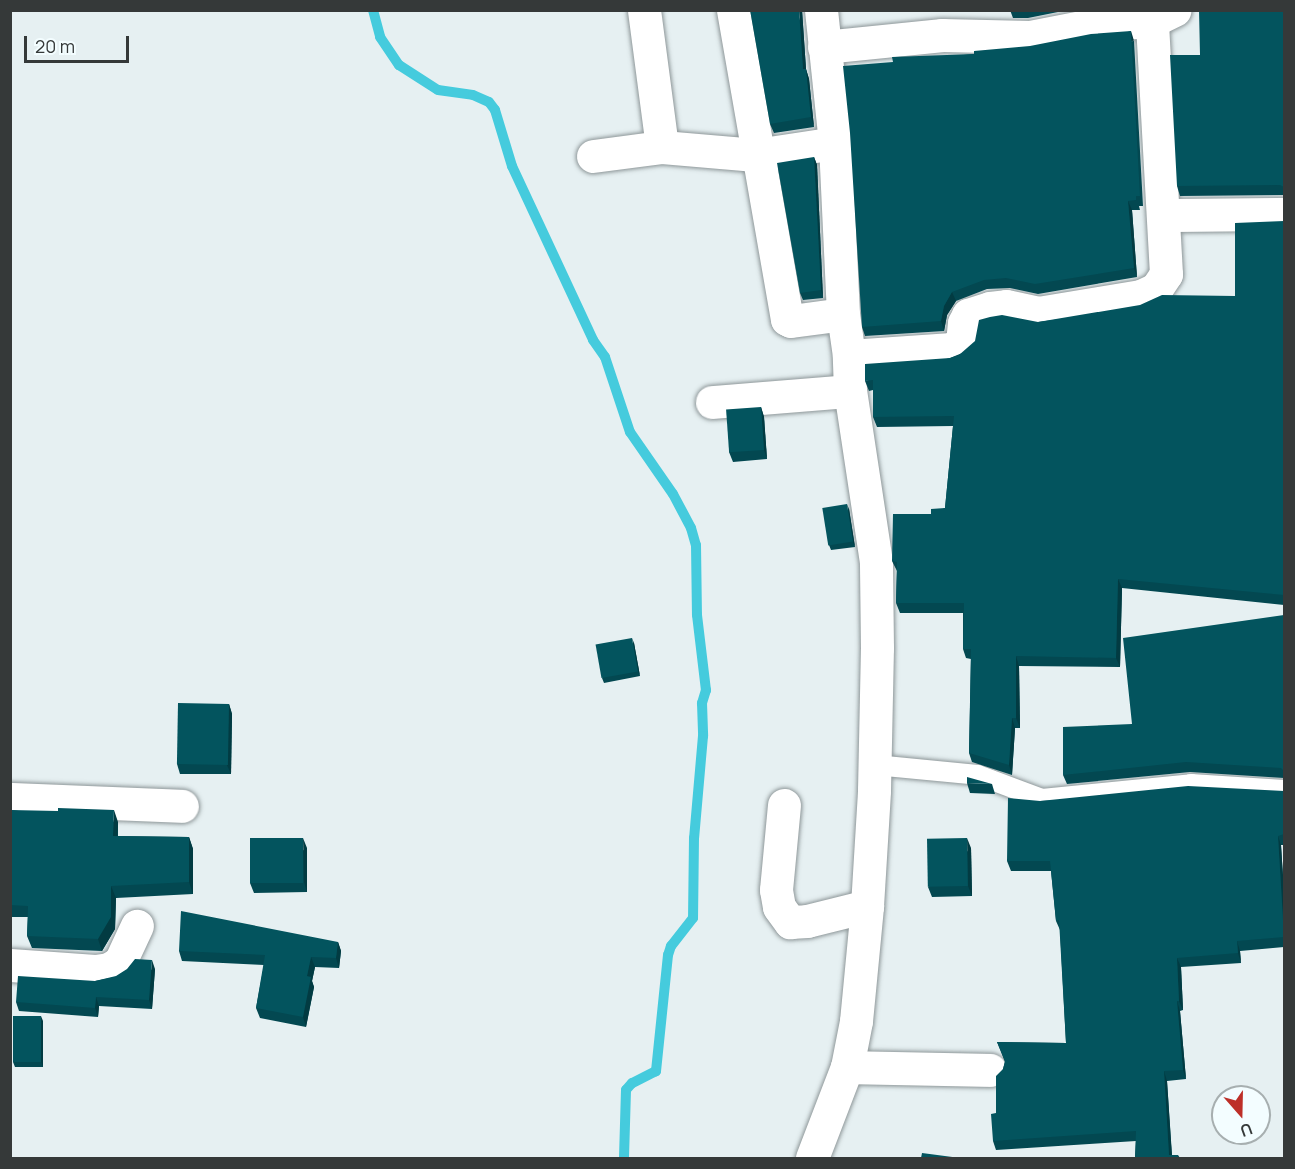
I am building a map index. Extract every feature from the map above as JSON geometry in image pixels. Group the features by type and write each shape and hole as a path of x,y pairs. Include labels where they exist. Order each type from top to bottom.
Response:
{"street":[{"path":"644,10 662,147"},
{"path":"733,10 756,155 787,319 791,321 843,314"},
{"path":"812,1158 847,1067 856,1021 867,906 875,765 876,562 850,391 849,356 843,314 835,143 821,10"},
{"path":"824,47 942,35 1030,37 1163,16 1166,274 1156,290 1142,296 1038,313 1006,306 990,308 968,315 964,322 962,342 952,349 849,356"},
{"path":"593,156 662,147 756,155 835,143"},
{"path":"1164,215 1284,214"},
{"path":"712,402 850,391"},
{"path":"10,799 182,806"},
{"path":"784,805 776,890 779,907 790,922 807,921 867,906"},
{"path":"10,965 95,971 109,969 120,962 137,926"},
{"path":"847,1067 990,1070"}],"lane":[{"path":"875,765 978,775 1042,799 1191,784 1284,790"}],"building":[{"path":"750,10 799,10 803,69 806,69 811,117 770,124"},
{"path":"1199,10 1284,10 1284,187 1280,185 1177,186 1170,55 1200,55"},
{"path":"1131,31 1140,196 1136,196 1136,200 1128,201 1134,268 1035,284 1006,278 984,280 952,292 944,306 941,321 862,327 850,133 843,66 893,62 892,57 974,54 974,51 1030,46 1091,34"},
{"path":"814,157 821,290 800,293 777,163"},
{"path":"1284,221 1284,595 1118,579 1116,658 1016,656 1016,718 1012,718 1009,765 969,753 971,649 963,649 964,603 896,603 897,562 892,561 893,514 931,514 931,509 945,508 954,416 873,417 873,380 865,381 865,364 950,358 959,355 975,341 979,320 990,317 1002,315 1038,322 1140,305 1162,295 1235,296 1235,223"},
{"path":"761,407 764,450 729,452 726,409"},
{"path":"847,504 853,542 828,545 822,508"},
{"path":"1284,615 1284,771 1281,768 1186,762 1063,775 1063,727 1132,724 1123,638"},
{"path":"632,638 638,671 601,678 596,644"},
{"path":"178,703 229,704 228,765 177,764"},
{"path":"967,777 992,784 967,783"},
{"path":"1188,786 1284,791 1284,834 1278,836 1284,937 1237,941 1238,953 1177,958 1179,1001 1177,1001 1183,1070 1164,1071 1169,1155 1178,1155 1178,1158 1135,1158 1136,1131 993,1141 991,1114 996,1113 996,1076 1003,1069 1005,1061 997,1042 1066,1043 1059,920 1056,921 1050,861 1007,861 1008,798 1040,801"},
{"path":"58,808 114,810 113,836 189,837 189,882 111,886 111,917 98,939 27,936 28,906 10,905 10,810 58,811"},
{"path":"250,838 303,838 303,883 250,883"},
{"path":"967,838 968,886 928,887 927,839"},
{"path":"181,911 338,942 336,958 311,957 307,976 311,977 303,1017 256,1008 265,955 179,951"},
{"path":"135,959 152,960 149,1000 96,997 95,1008 16,1002 18,976 95,981 116,976 127,969"},
{"path":"13,1016 41,1016 41,1062 13,1062"},
{"path":"922,1153 960,1158 921,1158"}],"waterway":[{"path":"373,10 380,37 399,65 438,90 473,95 489,102 495,110 512,166 593,340 605,357 630,432 673,494 691,528 696,545 697,615 706,690 702,703 703,736 694,838 693,918 671,946 668,955 656,1071 632,1083 626,1090 624,1158"}]}
